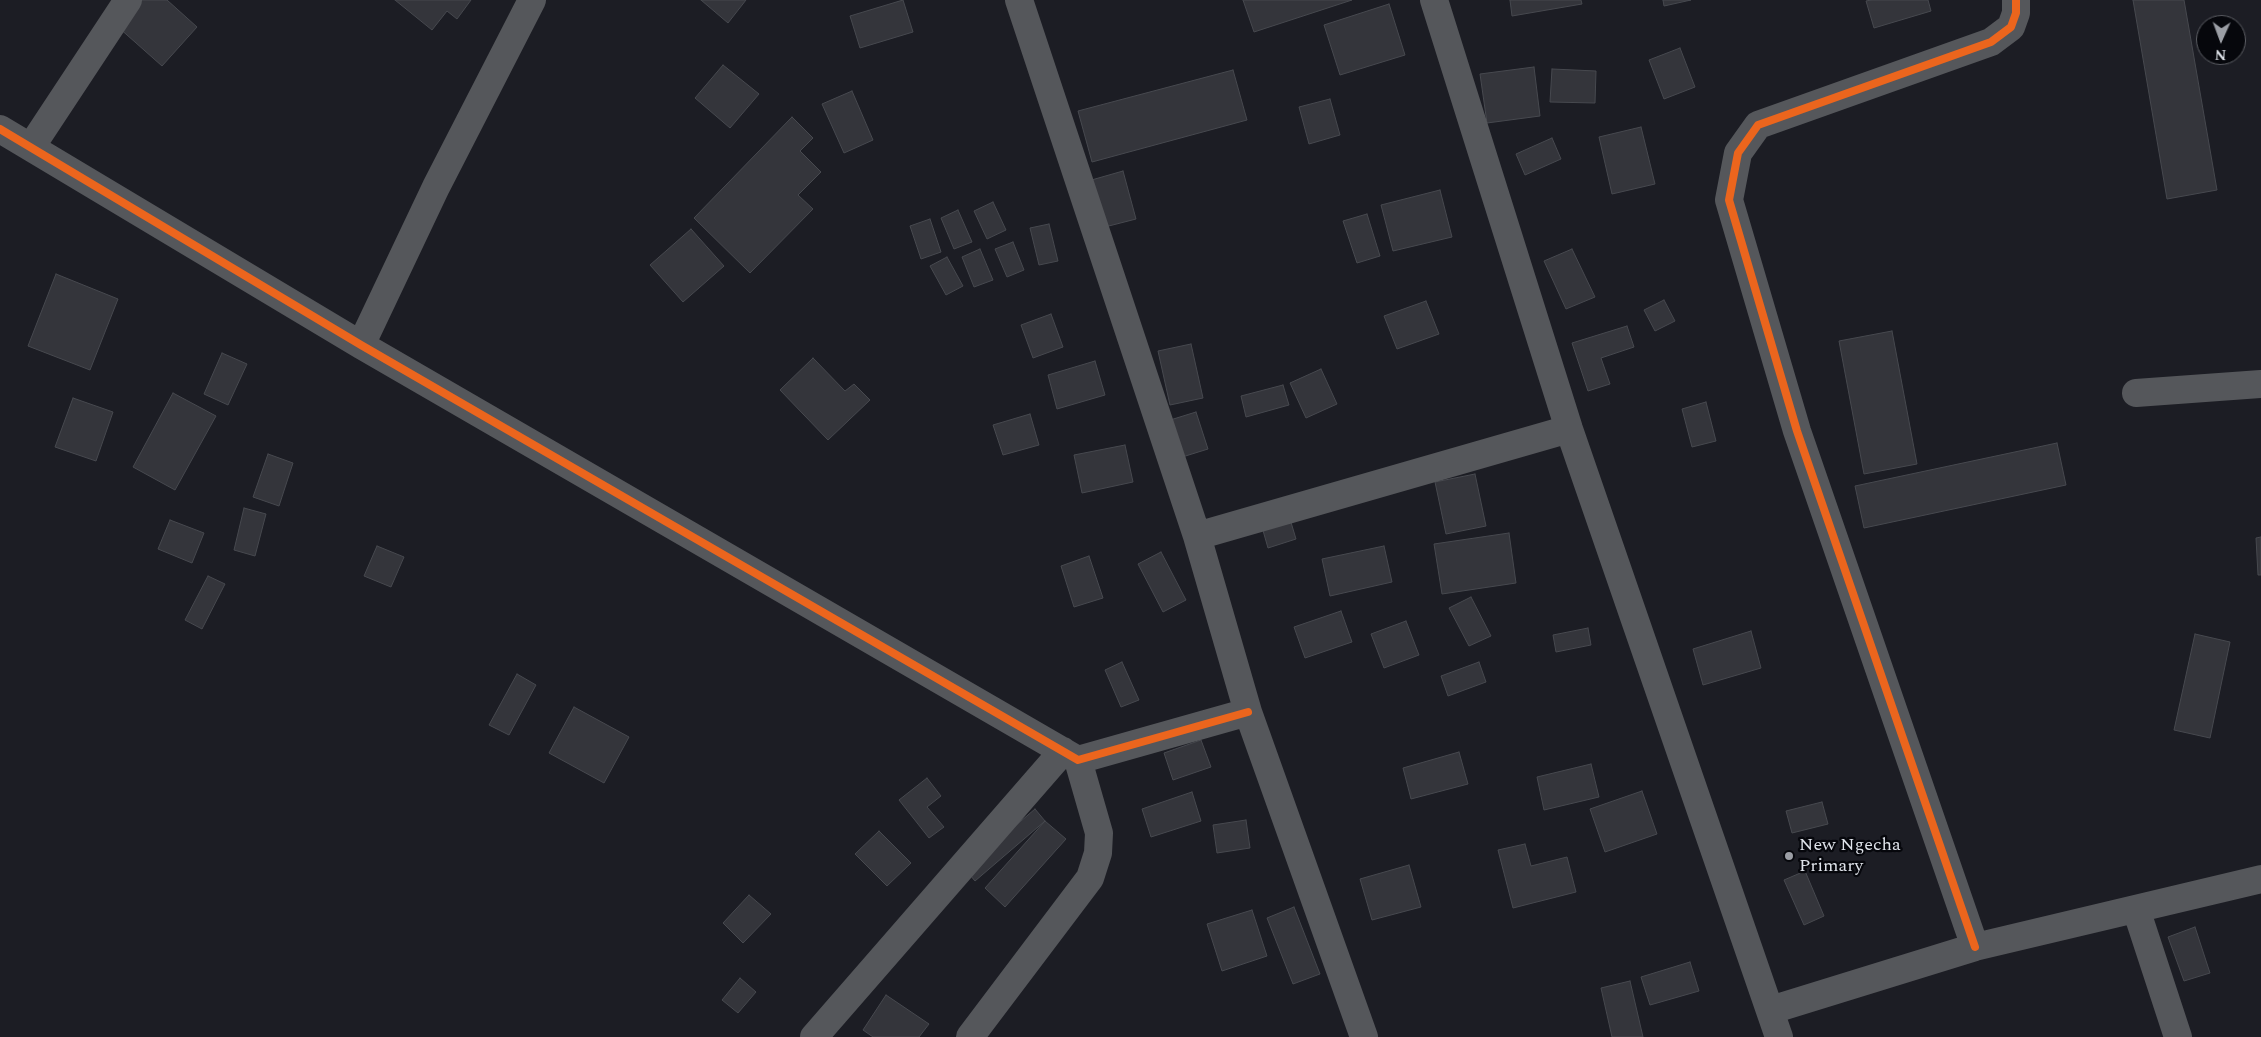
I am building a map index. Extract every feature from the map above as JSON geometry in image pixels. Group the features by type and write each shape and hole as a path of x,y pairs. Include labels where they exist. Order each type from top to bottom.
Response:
{"street":[{"path":"31,147 128,0"},
{"path":"361,345 436,187 532,0"},
{"path":"1019,0 1197,536 1248,712 1364,1037"},
{"path":"1434,0 1569,429 1779,1037"},
{"path":"1975,946 1798,431 1729,200 1738,153 1758,125 1992,42 2011,27 2016,13 2016,0"},
{"path":"0,129 361,345 1071,756 1099,833 1098,852 1090,878 970,1037"},
{"path":"2136,392 2261,384"},
{"path":"1197,536 1569,429"},
{"path":"814,1037 1071,756 1248,712"},
{"path":"1771,1010 1975,946 2261,879"},
{"path":"2136,909 2178,1037"}],"building":[{"path":"142,0 167,0 197,27 162,66 118,27"},
{"path":"395,0 471,0 457,19 447,11 432,30"},
{"path":"701,0 746,0 728,23"},
{"path":"903,0 913,32 860,48 850,16"},
{"path":"1243,0 1352,0 1254,32"},
{"path":"1510,0 1581,0 1582,4 1512,16"},
{"path":"1663,0 1691,0 1664,6"},
{"path":"1928,0 1931,11 1874,28 1866,1"},
{"path":"2133,0 2184,0 2217,190 2167,199"},
{"path":"1389,4 1405,55 1340,75 1324,25"},
{"path":"1680,48 1695,87 1664,99 1649,60"},
{"path":"723,65 759,94 730,128 695,98"},
{"path":"1534,67 1540,116 1487,123 1480,74"},
{"path":"1552,69 1596,71 1595,103 1550,102"},
{"path":"1233,70 1247,120 1092,162 1078,111"},
{"path":"852,91 873,140 844,153 822,104"},
{"path":"1330,99 1340,135 1309,144 1299,107"},
{"path":"792,117 813,138 800,151 821,172 798,195 813,209 750,273 694,218"},
{"path":"1641,127 1655,184 1612,194 1599,137"},
{"path":"1552,138 1561,159 1525,175 1516,154"},
{"path":"1123,171 1136,219 1101,228 1088,181"},
{"path":"1440,190 1452,237 1393,251 1381,205"},
{"path":"993,202 1006,230 987,239 974,211"},
{"path":"958,210 972,242 954,249 941,218"},
{"path":"1367,214 1380,256 1357,263 1343,221"},
{"path":"930,219 941,252 921,259 910,226"},
{"path":"1049,224 1058,261 1039,265 1030,228"},
{"path":"691,229 724,266 683,302 650,265"},
{"path":"1013,242 1024,270 1007,277 995,249"},
{"path":"980,249 993,280 974,287 962,257"},
{"path":"1572,249 1595,297 1566,309 1544,261"},
{"path":"947,257 963,286 946,295 930,266"},
{"path":"56,274 118,299 90,370 28,346"},
{"path":"1664,300 1675,321 1655,331 1644,310"},
{"path":"1426,301 1439,334 1397,349 1384,316"},
{"path":"1051,314 1063,347 1033,358 1021,325"},
{"path":"1627,326 1634,347 1601,358 1610,384 1588,391 1572,343"},
{"path":"1892,331 1917,464 1864,474 1839,341"},
{"path":"1191,344 1203,398 1170,405 1158,351"},
{"path":"222,353 247,364 228,405 204,394"},
{"path":"813,358 845,391 854,384 870,400 828,440 780,390"},
{"path":"1095,361 1105,395 1057,409 1048,375"},
{"path":"1321,369 1337,404 1306,418 1290,383"},
{"path":"1283,385 1289,405 1246,417 1241,396"},
{"path":"173,393 216,416 175,490 133,467"},
{"path":"73,398 113,412 96,461 55,447"},
{"path":"1706,402 1716,441 1692,447 1682,409"},
{"path":"1196,412 1208,449 1179,458 1167,421"},
{"path":"1030,414 1039,445 1003,455 993,425"},
{"path":"2057,443 2066,485 1864,528 1855,486"},
{"path":"1125,445 1133,482 1082,493 1074,455"},
{"path":"268,454 293,463 279,506 253,497"},
{"path":"1475,474 1486,526 1446,534 1435,482"},
{"path":"244,508 266,514 255,556 234,550"},
{"path":"1290,519 1296,539 1268,548 1262,527"},
{"path":"170,520 204,533 192,563 158,549"},
{"path":"1509,533 1516,583 1442,594 1434,544"},
{"path":"2261,537 2261,575 2258,575 2256,538"},
{"path":"377,546 404,557 391,587 364,576"},
{"path":"1384,546 1392,582 1330,596 1322,559"},
{"path":"1161,552 1186,600 1163,612 1138,564"},
{"path":"1089,556 1103,598 1074,607 1061,566"},
{"path":"208,576 225,584 202,629 185,620"},
{"path":"1471,597 1491,636 1469,646 1449,608"},
{"path":"1341,611 1352,642 1305,658 1294,627"},
{"path":"1406,621 1419,655 1384,668 1371,634"},
{"path":"1588,628 1591,645 1556,652 1553,635"},
{"path":"1751,631 1761,668 1703,685 1693,649"},
{"path":"2195,634 2230,642 2210,738 2174,730"},
{"path":"1122,662 1139,700 1121,707 1105,670"},
{"path":"1479,662 1486,682 1448,696 1441,676"},
{"path":"517,674 536,685 509,735 489,725"},
{"path":"574,707 629,737 604,783 549,753"},
{"path":"1201,740 1211,767 1173,780 1164,753"},
{"path":"1459,752 1468,784 1411,799 1403,768"},
{"path":"1591,764 1599,797 1544,810 1537,777"},
{"path":"927,778 941,796 927,807 944,827 929,838 899,800"},
{"path":"1642,791 1657,834 1605,852 1590,809"},
{"path":"1192,792 1201,821 1151,837 1142,809"},
{"path":"1822,802 1828,824 1792,833 1786,811"},
{"path":"1035,809 1045,821 975,881 965,869"},
{"path":"1246,820 1250,848 1217,853 1213,825"},
{"path":"1045,821 1066,839 1005,907 985,888"},
{"path":"879,831 911,863 887,886 855,854"},
{"path":"1525,844 1531,866 1567,857 1576,892 1513,908 1498,850"},
{"path":"1409,865 1421,907 1372,920 1360,879"},
{"path":"1805,871 1824,916 1804,925 1784,880"},
{"path":"749,895 771,914 743,943 723,923"},
{"path":"1294,907 1320,974 1293,984 1267,918"},
{"path":"1252,910 1267,956 1222,971 1207,924"},
{"path":"2195,927 2210,973 2184,981 2168,937"},
{"path":"1690,962 1699,991 1650,1005 1641,977"},
{"path":"740,978 756,992 738,1013 722,1000"},
{"path":"1630,981 1643,1037 1612,1037 1601,988"},
{"path":"886,995 929,1024 919,1037 873,1037 863,1030"}],"cycle path":[{"path":"1975,947 1797,431 1729,200 1738,153 1758,125 1991,42 2011,27 2016,13 2016,0"},
{"path":"0,129 361,345 1078,760 1248,712"}],"place":[{"name":"New Ngecha Primary","path":"1789,856"}]}
